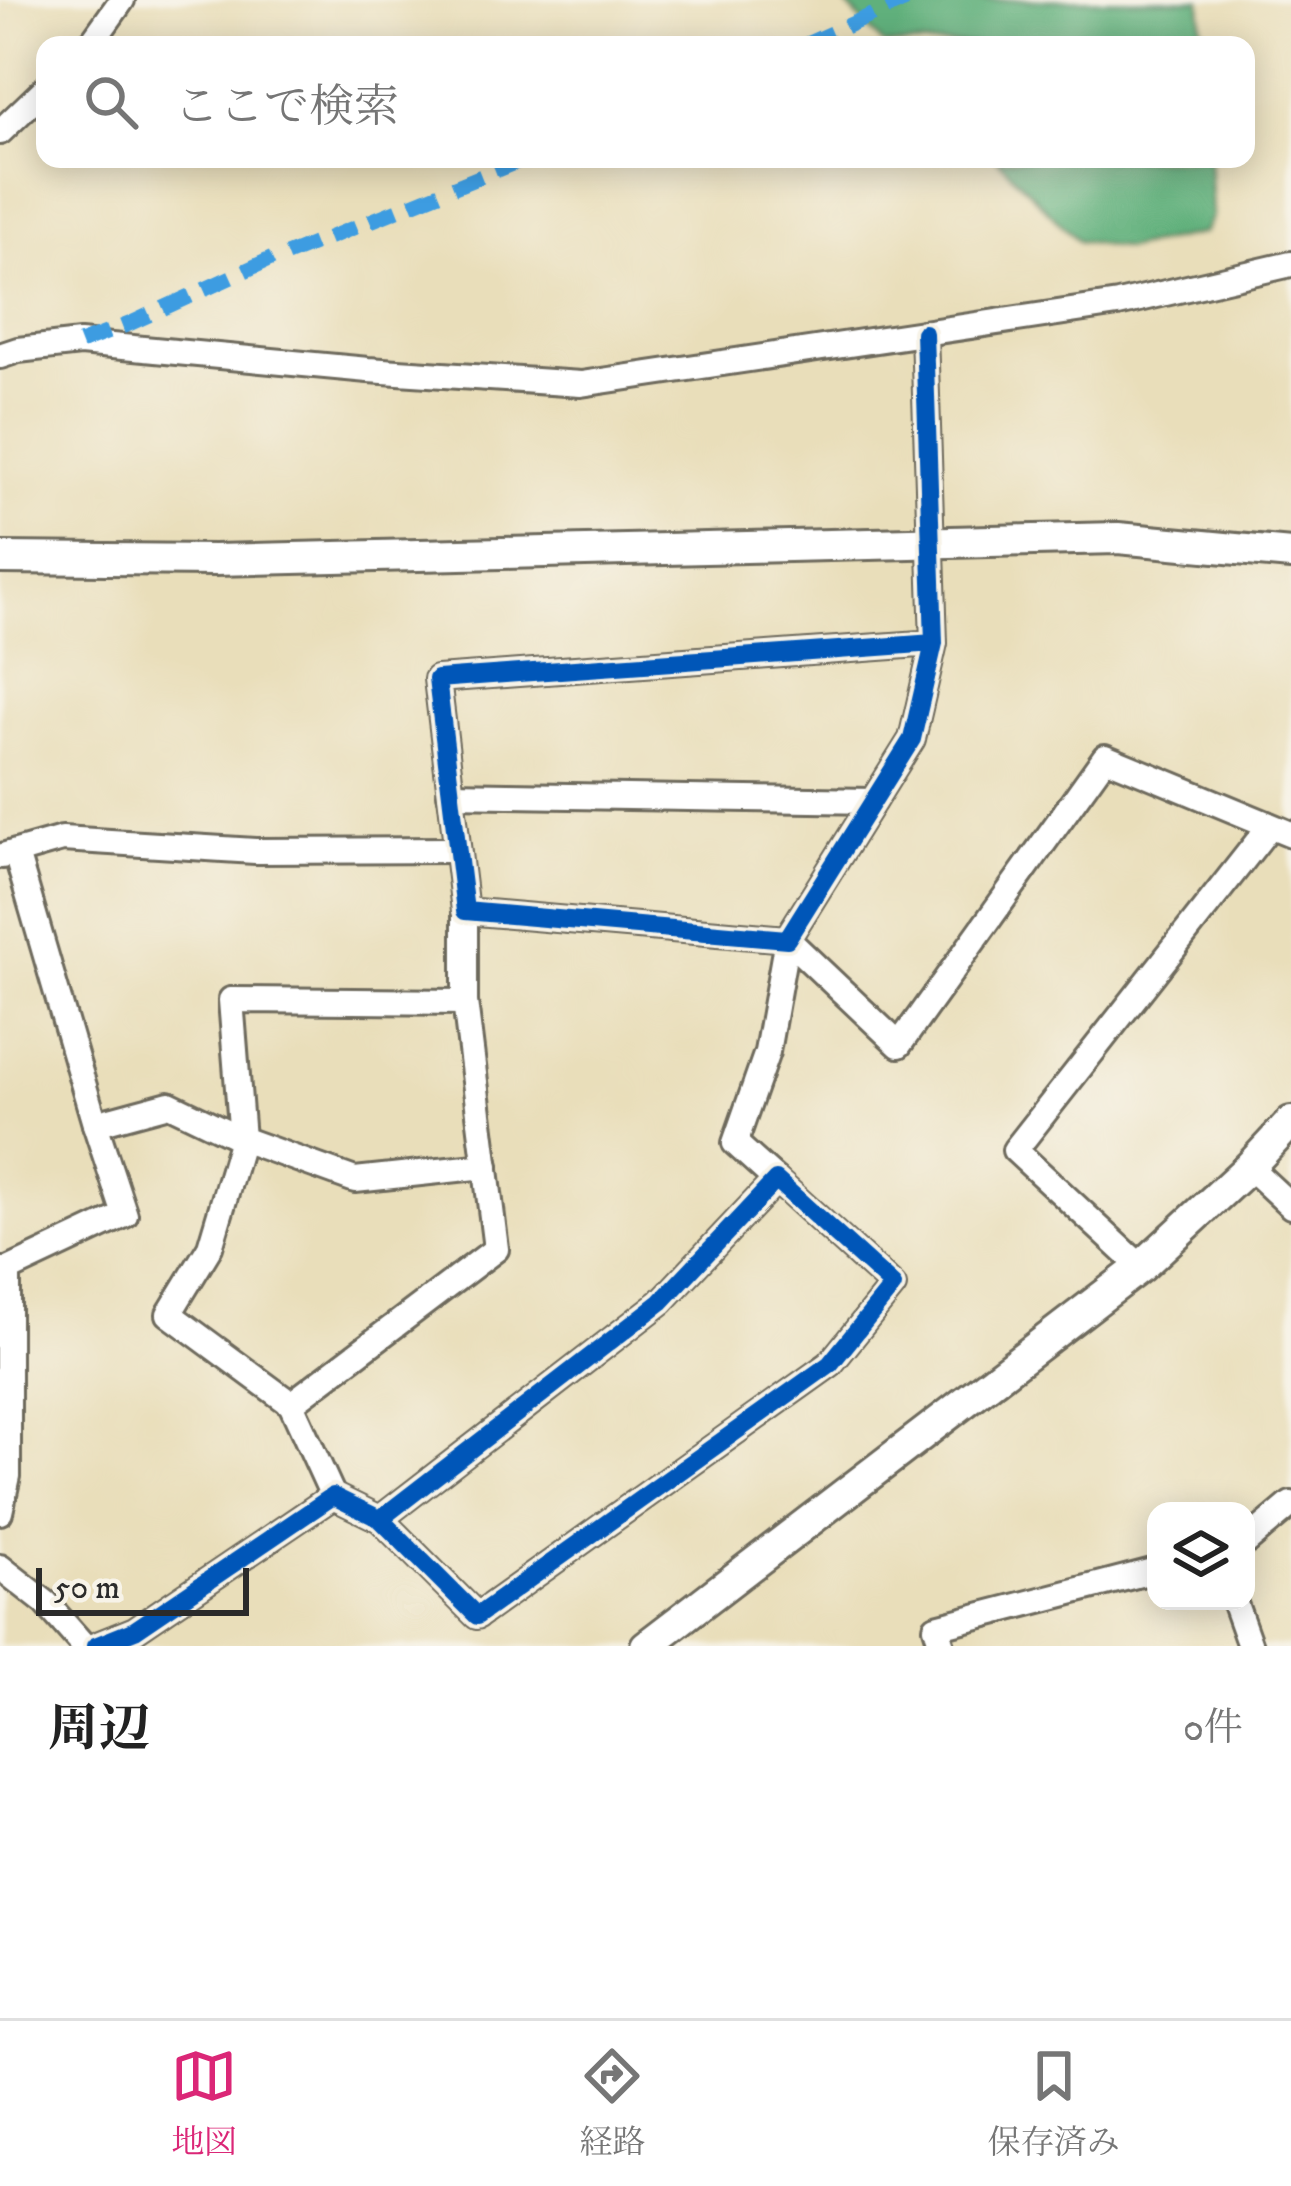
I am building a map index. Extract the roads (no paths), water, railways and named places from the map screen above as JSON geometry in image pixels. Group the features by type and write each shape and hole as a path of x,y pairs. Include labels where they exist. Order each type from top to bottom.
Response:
{"street":[{"path":"96,36 122,0"},
{"path":"0,132 36,98"},
{"path":"0,356 80,343 580,384 1118,304 1291,264"},
{"path":"465,1002 232,1000 242,1139 210,1247 169,1313 291,1404 333,1496 380,1519 477,1616 830,1364 892,1286 735,1142 767,1052 787,939 912,739 934,644 924,333"},
{"path":"0,558 214,560 1118,538 1291,554"},
{"path":"291,1404 496,1249 465,1002 464,910 436,679 934,644"},
{"path":"464,910 787,939 899,1045 1105,757 1281,830 1015,1150 1141,1267"},
{"path":"450,794 873,801"},
{"path":"0,1513 8,1476 4,1270 125,1215 8,855 62,839 255,850 457,850"},
{"path":"95,1124 169,1105 242,1139 356,1180 486,1166"},
{"path":"646,1646 1141,1267 1291,1122"},
{"path":"1249,1167 1291,1206"},
{"path":"380,1519 661,1302 776,1180"},
{"path":"95,1646 136,1630 333,1496"},
{"path":"1255,1534 1291,1504"},
{"path":"0,1567 46,1603 84,1646"},
{"path":"942,1646 937,1627 1147,1572"},
{"path":"1237,1610 1250,1646"}]}
